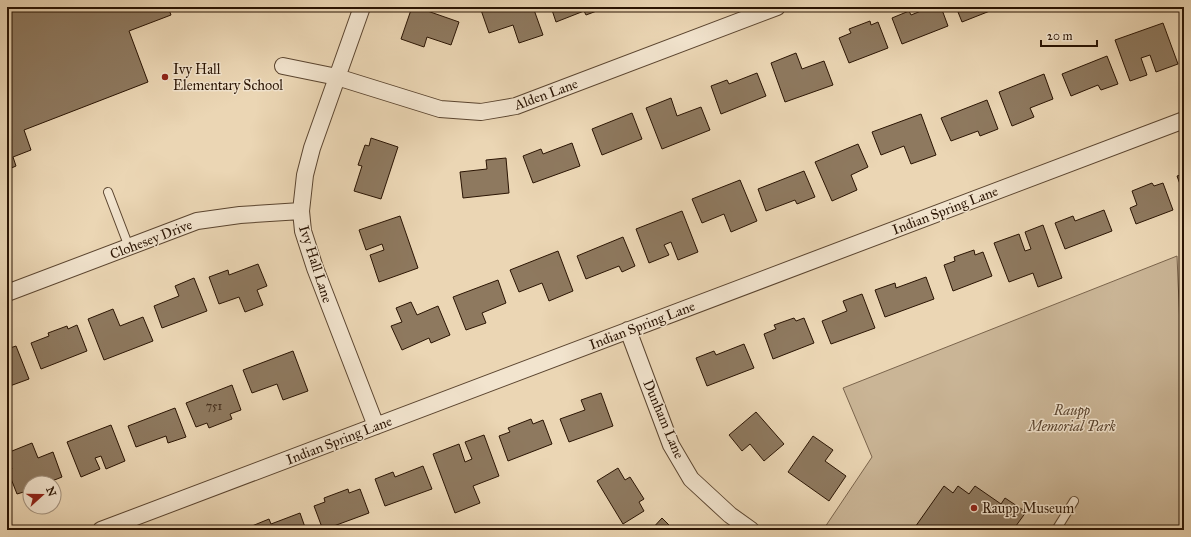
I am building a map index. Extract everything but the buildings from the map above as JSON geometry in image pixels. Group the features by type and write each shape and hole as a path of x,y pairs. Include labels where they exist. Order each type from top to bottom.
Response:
{"street":[{"name":"Ivy Hall Lane","path":"362,7 312,148 305,176 301,211 303,231 315,268 376,426"},
{"name":"Alden Lane","path":"283,66 337,77 440,109 481,112 516,106 777,7"},
{"name":"Indian Spring Lane","path":"100,530 1184,120"},
{"name":"Clohesey Drive","path":"7,293 197,221 240,215 301,211"},
{"name":"Dunham Lane","path":"628,330 671,445 691,479 730,516 751,530"}],"lane":[{"path":"108,192 129,247"},
{"path":"1056,530 1074,501"}],"green space":[{"name":"Raupp Memorial Park","path":"1177,256 1184,421 1184,530 823,530 872,457 843,388"}],"place":[{"name":"Ivy Hall Elementary School","path":"165,77"},
{"name":"Raupp Museum","path":"974,508"}]}
